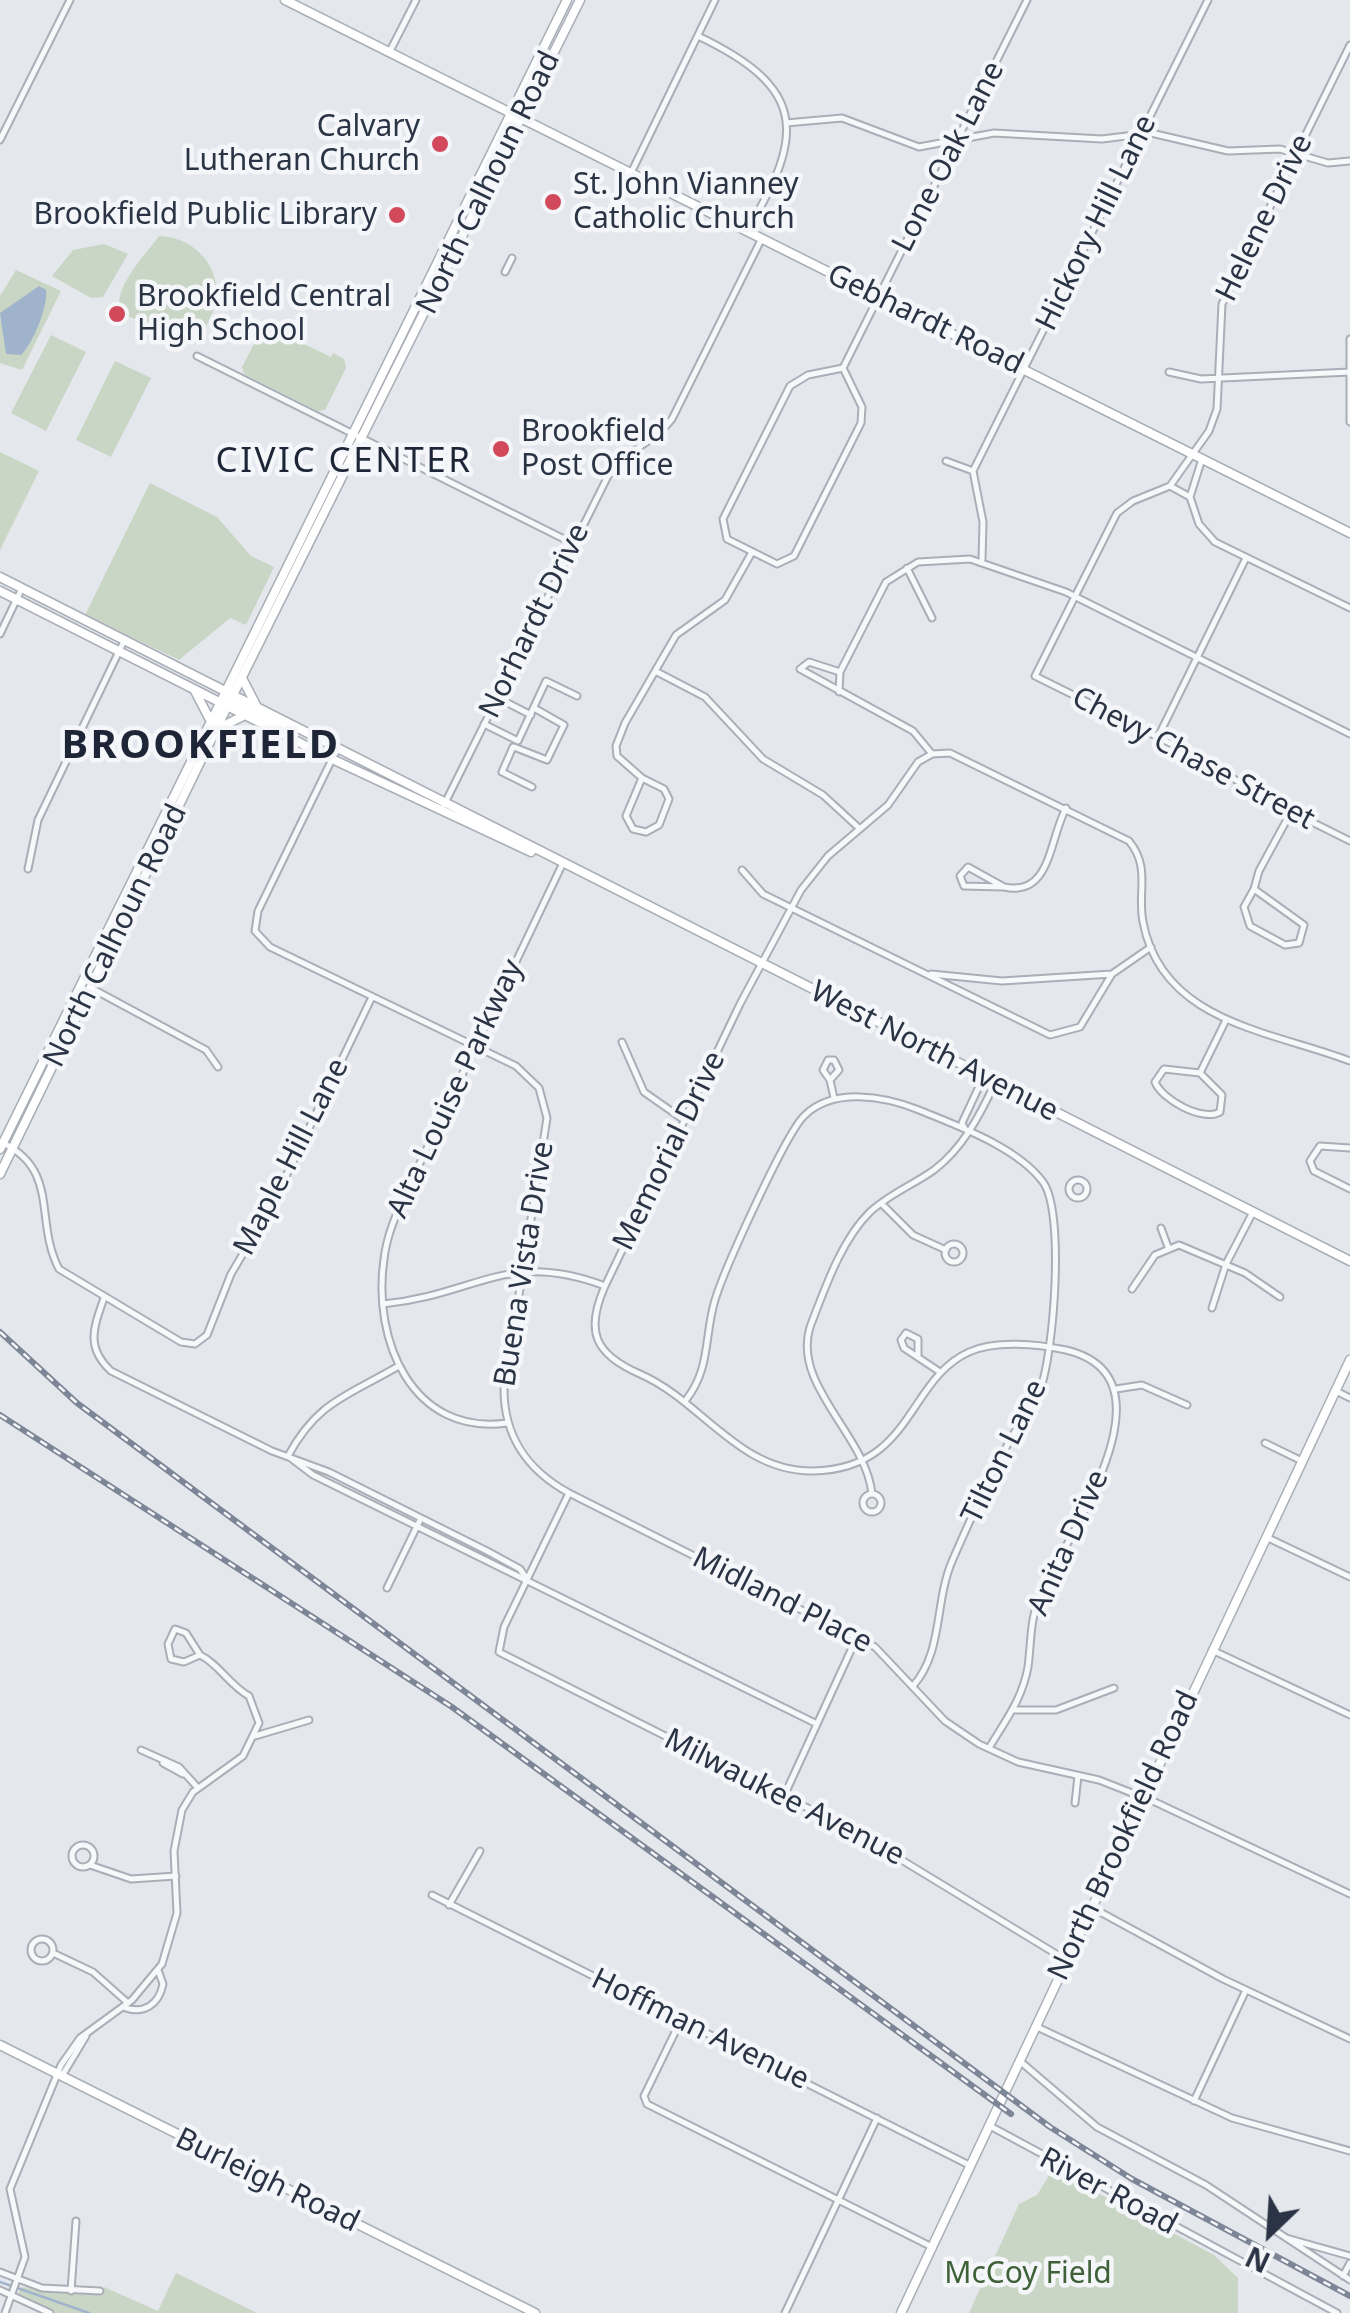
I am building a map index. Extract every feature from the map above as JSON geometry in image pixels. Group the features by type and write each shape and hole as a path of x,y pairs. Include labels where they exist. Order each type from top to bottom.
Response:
{"main road":[{"name":"Gebhardt Road","path":"285,0 1350,533"},
{"name":"North Calhoun Road","path":"2,1146 209,718 567,0"},
{"name":"North Calhoun Road","path":"0,1174 215,730 580,0"},
{"path":"521,117 518,110 551,31"},
{"path":"489,182 514,120 511,112"},
{"name":"West North Avenue","path":"0,577 224,690 244,715 441,812 558,863"},
{"name":"West North Avenue","path":"0,591 217,702 256,707 446,800 558,863 1350,1259"},
{"path":"209,683 234,669"},
{"path":"242,678 256,707"},
{"path":"194,690 209,718"},
{"path":"230,701 308,733"},
{"path":"215,730 244,715"},
{"name":"North Brookfield Road","path":"901,2313 1350,1360"},
{"name":"Burleigh Road","path":"0,2045 535,2313"}],"street":[{"path":"1,134 70,0"},
{"path":"390,52 416,0"},
{"path":"632,173 715,0"},
{"name":"Lone Oak Lane","path":"844,368 1027,0"},
{"name":"Hickory Hill Lane","path":"973,471 1208,0"},
{"path":"698,36 760,71 777,94 786,123 781,163 747,230"},
{"name":"Helene Drive","path":"1198,456 1214,417 1218,328 1224,296 1350,45"},
{"path":"786,123 842,118 911,145 927,147 994,133 1102,139 1168,134 1228,151 1296,152 1328,163 1350,161"},
{"name":"Norhardt Drive","path":"441,812 617,462 672,419 762,238"},
{"path":"505,272 512,258"},
{"path":"1350,338 1350,422"},
{"path":"197,356 574,544"},
{"path":"844,368 863,413 794,556 778,564 732,543 723,529 740,484 790,386 808,375 844,368"},
{"path":"1169,372 1218,378 1350,372"},
{"path":"1075,596 1117,513 1133,501 1170,486 1198,456"},
{"path":"1198,456 1190,497 1204,532 1246,558 1350,608"},
{"path":"946,461 973,471 983,522 982,560"},
{"path":"1170,486 1190,497"},
{"path":"642,778 626,816 633,829 646,832 659,825 669,800 664,788 622,764 616,746 676,635 714,610 732,590 752,554"},
{"path":"838,692 840,672 882,586 908,568 935,558 982,560 1075,596 1350,734"},
{"path":"1158,737 1246,558"},
{"path":"908,568 932,618"},
{"path":"0,634 22,588"},
{"name":"Chevy Chase Street","path":"1075,596 1035,676 1158,737 1350,841"},
{"path":"28,869 38,820 124,640"},
{"path":"840,672 809,662 800,669 920,735 932,754 965,758 1124,837 1144,867 1142,913 1151,947 1174,984 1226,1020 1272,1040 1350,1061"},
{"path":"657,672 705,697 763,759 823,795 860,829"},
{"path":"532,787 502,772 546,681 577,696"},
{"path":"497,698 531,715"},
{"path":"484,724 547,760 564,725 534,708"},
{"path":"332,759 338,747"},
{"name":"Memorial Drive","path":"685,1400 615,1363 598,1341 593,1319 605,1286 790,908 813,872 888,805 914,766 932,754"},
{"name":"Buena Vista Drive","path":"332,759 258,911 255,931 270,947 475,1046 532,1078 546,1106 504,1379 507,1423 532,1467 568,1493"},
{"path":"1004,887 972,867 960,876 968,888 1028,888 1039,880 1066,808"},
{"path":"1254,889 1304,925 1299,943 1285,945 1250,926 1244,906 1291,812"},
{"name":"Alta Louise Parkway","path":"397,1368 384,1304 382,1270 390,1229 558,863"},
{"path":"742,870 756,889 790,908 1033,1030 1057,1036 1086,1021 1112,974 1151,947"},
{"path":"922,972 1002,981 1112,974"},
{"path":"80,982 206,1050 218,1067"},
{"name":"Maple Hill Lane","path":"104,1298 186,1344 204,1339 232,1274 273,1203 372,997"},
{"path":"1200,1073 1226,1020"},
{"path":"622,1042 644,1092 684,1120"},
{"path":"1164,1070 1200,1073 1222,1095 1223,1109 1212,1117 1166,1096 1156,1086 1164,1070"},
{"path":"966,1132 962,1123 983,1078"},
{"path":"830,1080 834,1098"},
{"path":"872,1494 861,1459 815,1382 806,1345 814,1316 854,1233 882,1204 938,1166 976,1121 995,1083"},
{"path":"1070,1190 1052,1197 1022,1161 903,1104 834,1098 804,1116 786,1147 718,1290 706,1364 685,1400 740,1448 781,1468 825,1470 861,1459 899,1432 940,1372 960,1357 986,1346 1074,1353 1094,1363 1115,1390 1136,1384 1187,1405"},
{"path":"2,1146 13,1148 35,1168 59,1270 104,1298 92,1334 106,1367 420,1518 520,1569 527,1579"},
{"path":"1350,1148 1320,1146 1310,1161 1314,1170 1350,1189"},
{"name":"Tilton Lane","path":"913,1686 932,1657 938,1602 952,1561 1010,1440 1038,1397 1048,1348 1056,1228 1052,1197"},
{"path":"882,1204 914,1235 946,1250"},
{"path":"1212,1308 1226,1264 1253,1212"},
{"path":"1162,1228 1168,1247"},
{"path":"1132,1289 1154,1256 1168,1247 1187,1246 1280,1297"},
{"path":"384,1304 430,1298 523,1269 568,1272 605,1286"},
{"path":"918,1356 918,1339 906,1333 901,1345 940,1372"},
{"path":"288,1456 307,1424 328,1404 397,1368 418,1396 440,1412 467,1422 507,1423"},
{"name":"Anita Drive","path":"988,1748 1015,1710 1028,1668 1036,1604 1114,1441 1119,1418 1115,1390"},
{"path":"1336,1391 1350,1398"},
{"path":"1265,1443 1302,1461"},
{"path":"288,1456 313,1474 416,1527 817,1724"},
{"path":"527,1579 568,1493"},
{"name":"Midland Place","path":"568,1493 880,1650 945,1721 988,1748 1018,1762 1142,1797 1350,1894"},
{"path":"387,1588 420,1518"},
{"path":"1266,1537 1350,1577"},
{"name":"Milwaukee Avenue","path":"527,1579 497,1648 502,1656 911,1863 1066,1960"},
{"path":"5,2313 25,2247 12,2209 10,2189 68,2055 158,1970 175,1927 178,1822 186,1801 198,1788 237,1762 259,1723 254,1703 232,1687 212,1660 200,1655 186,1633 175,1629 168,1644 171,1659 184,1662 200,1655"},
{"path":"784,1796 857,1637"},
{"path":"1212,1650 1350,1715"},
{"path":"1015,1710 1056,1710 1114,1688"},
{"path":"255,1736 310,1720"},
{"path":"141,1750 162,1763 174,1764 198,1788"},
{"path":"1075,1803 1078,1776"},
{"path":"90,1865 93,1851 84,1845 76,1847 74,1863 130,1879 176,1876"},
{"path":"449,1905 480,1851"},
{"name":"Hoffman Avenue","path":"432,1895 969,2165"},
{"path":"1091,1907 1246,1990 1350,2038"},
{"path":"53,1954 41,1961 32,1948 45,1940 53,1954 93,1972 125,2005 140,2011 154,2004 163,1984 158,1970"},
{"path":"1194,2102 1246,1990"},
{"path":"681,2020 644,2100 932,2246"},
{"path":"1035,2026 1194,2102 1263,2129 1350,2151"},
{"path":"1018,2060 1097,2127 1206,2185 1277,2234 1347,2278 1350,2259 1277,2234"},
{"path":"785,2313 877,2118"},
{"name":"River Road","path":"988,2124 1336,2313"},
{"path":"72,2291 76,2221"},
{"path":"0,2272 15,2289 50,2313"},
{"path":"0,2290 100,2291"}],"green space":[{"path":"159,236 193,247 214,275 215,306 197,344 120,313 125,283"},
{"path":"104,244 128,254 103,297 91,298 52,276 73,250"},
{"path":"16,270 61,291 22,370 0,363 0,296"},
{"path":"264,325 331,357 333,353 344,359 346,368 325,410 318,411 244,374 242,367"},
{"path":"51,335 86,352 46,431 11,413"},
{"path":"115,361 151,378 111,457 76,440"},
{"path":"0,452 39,471 0,550"},
{"path":"150,483 217,517 251,556 274,567 246,625 230,618 179,660 85,615"},
{"name":"McCoy Field","path":"1053,2169 1214,2255 1238,2278 1238,2313 969,2313 1019,2204 1037,2195"},
{"path":"176,2273 257,2313 53,2313 17,2296 21,2287 101,2295 104,2287 158,2311"}],"water":[{"path":"39,286 46,290 46,297 35,334 21,355 6,354 0,313"}],"waterway":[{"path":"0,2282 89,2313"}],"railway":[{"path":"0,1332 77,1403 1050,2127 1132,2179 1350,2296"},
{"path":"0,1415 452,1707 1011,2114"}],"place":[{"name":"Calvary Lutheran Church","path":"440,144"},
{"name":"St. John Vianney Catholic Church","path":"553,202"},
{"name":"Brookfield Public Library","path":"397,215"},
{"name":"Brookfield Central High School","path":"117,314"},
{"name":"Brookfield Post Office","path":"501,449"}],"district":[{"name":"CIVIC CENTER","path":"344,462"},
{"name":"BROOKFIELD","path":"201,747"}]}
